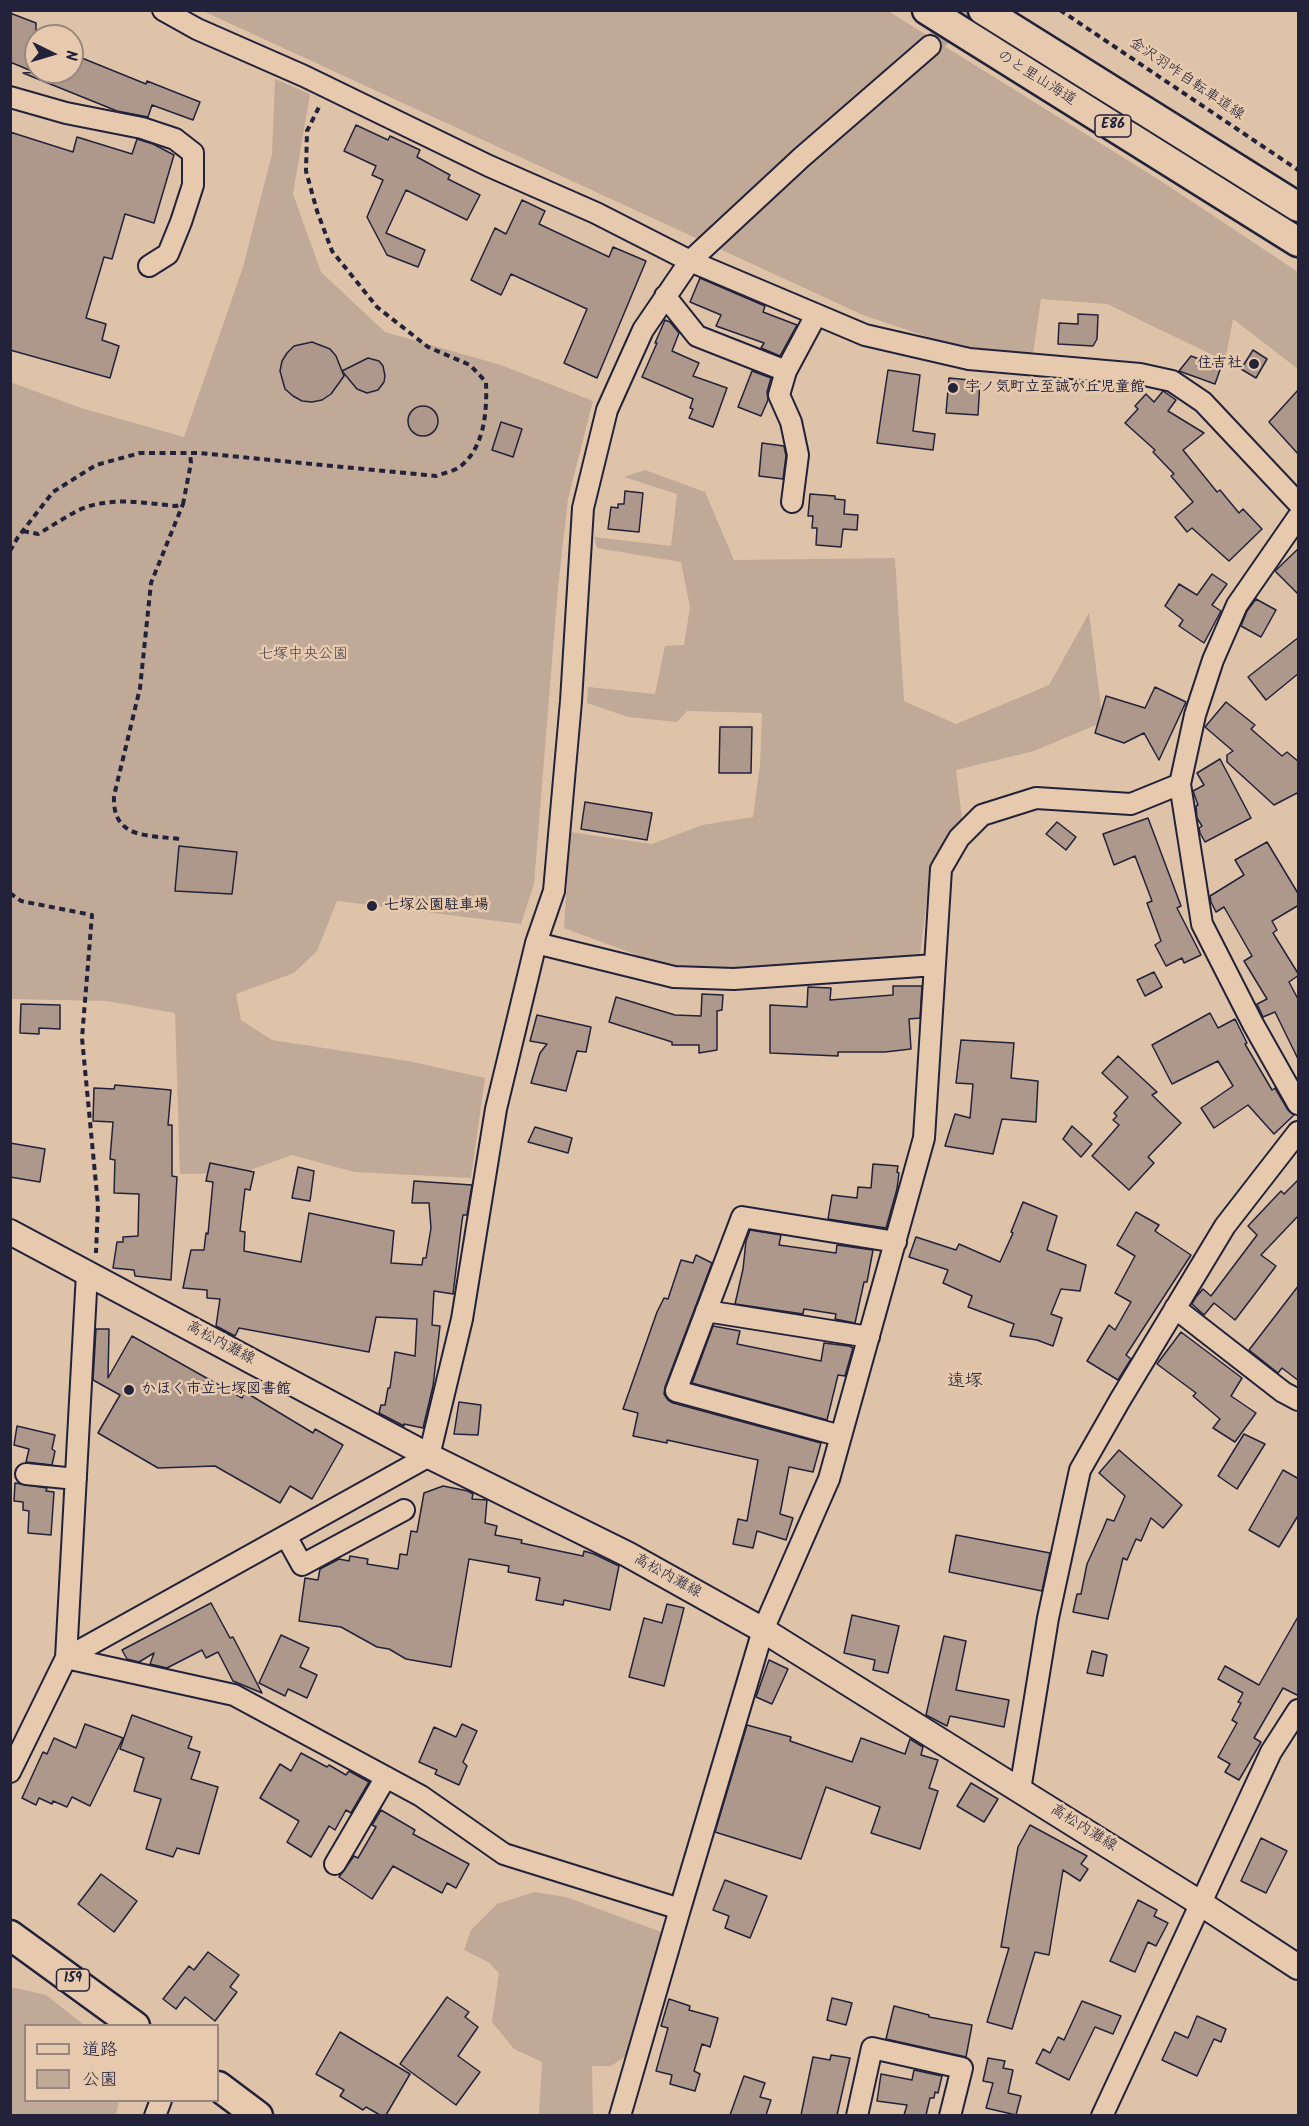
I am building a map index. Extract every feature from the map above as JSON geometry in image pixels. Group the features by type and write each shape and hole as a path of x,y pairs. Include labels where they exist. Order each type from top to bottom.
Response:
{"highway":[{"name":"のと里山海道","path":"927,10 1299,242"},
{"name":"のと里山海道","path":"982,10 1299,207"},
{"name":"159","path":"10,1935 134,2024"},
{"path":"219,2087 258,2115"}],"main road":[{"name":"高松内灘線","path":"10,1232 429,1456 627,1554 762,1629 1299,1967"}],"street":[{"path":"163,10 489,166 596,213 690,261 865,334 969,359 1140,374 1172,381 1203,402 1299,503"},
{"path":"66,1658 429,1456 462,1319 496,1108 536,943 554,891 571,701 583,508 607,410 643,330 690,261 802,157 930,46"},
{"path":"10,97 66,113 142,128 175,139 193,153 193,185 181,222 168,254 149,266"},
{"path":"665,296 697,336 786,371"},
{"path":"792,502 798,455 791,422 779,394 786,371 816,315"},
{"path":"1298,1100 1253,1024 1202,924 1180,784 1195,715 1213,660 1237,605 1299,518"},
{"path":"620,2115 762,1629 829,1479 924,1138 941,869 959,838 982,815 1036,798 1131,804 1180,784"},
{"path":"536,943 674,977 734,979 935,965"},
{"path":"1020,1790 1048,1618 1080,1470 1226,1226 1299,1132"},
{"path":"841,1436 676,1391 742,1217 896,1242"},
{"path":"10,1773 66,1658 87,1273"},
{"path":"1175,1308 1283,1392 1299,1400"},
{"path":"706,1311 869,1336"},
{"path":"26,1474 76,1479"},
{"path":"286,1536 302,1565 404,1510"},
{"path":"66,1658 234,1695 421,1796 504,1854 680,1909"},
{"path":"1102,2115 1271,1752 1299,1710"},
{"path":"335,1864 386,1777"},
{"path":"857,2115 872,2048 962,2068 950,2115"}],"path":[{"name":"金沢羽咋自転車道線","path":"1060,10 1299,170"},
{"path":"10,551 53,492 96,465 140,453 190,453 436,476 461,466 478,443 486,408 486,382 470,364 428,347 377,307 332,251 317,211 306,171 307,132 328,88"},
{"path":"179,839 129,832 123,826 114,808 114,796 140,688 151,583 183,504 190,453"},
{"path":"23,531 39,534 79,510 103,502 129,501 176,506 183,504"},
{"path":"10,893 21,901 92,915 82,1038 98,1205 95,1256 87,1273"}],"green space":[{"path":"203,11 888,11 1161,181 1298,272 1298,369 1233,319 1225,361 1107,304 1041,299 1033,354 951,345 863,315"},
{"name":"七塚中央公園","path":"275,79 310,94 293,194 321,272 385,332 501,365 593,401 568,499 558,587 534,884 521,924 337,901 317,951 294,973 236,994 241,1020 272,1040 408,1061 485,1078 471,1178 354,1172 292,1155 242,1173 180,1174 175,1013 106,1001 11,999 10,382 81,408 184,437 243,267 272,154"},
{"path":"645,470 705,492 734,560 895,558 904,701 956,724 1049,685 1089,613 1103,722 1034,751 956,770 962,818 929,882 920,955 683,972 564,928 570,832 652,844 702,825 753,817 760,765 762,713 687,711 677,722 628,717 587,703 588,687 655,694 665,646 684,645 690,607 681,562 597,548 594,537 671,546 677,494 624,477"},
{"path":"534,1892 566,1897 664,1933 629,2054 611,2066 592,2066 593,2115 539,2115 542,2062 514,2049 492,2022 499,1973 488,1962 464,1950 471,1930 497,1904"},
{"path":"11,1987 46,1995 83,2024 24,2024 24,2102 119,2102 116,2115 11,2115"}],"building":[{"path":"10,13 36,24 24,24 24,68 10,62"},
{"path":"84,59 146,84 147,81 200,102 193,120 152,105 148,117 117,111 50,84 84,84"},
{"path":"356,125 388,140 390,136 420,150 417,157 450,175 448,179 480,195 467,220 406,190 386,233 425,250 418,267 387,255 367,217 383,180 372,175 376,166 344,151"},
{"path":"10,132 73,152 77,137 132,154 137,139 174,155 154,223 125,214 112,259 104,257 86,318 106,324 102,340 119,346 110,378 10,350"},
{"path":"522,200 545,211 539,224 609,257 613,247 646,261 597,378 564,363 587,309 511,274 501,295 471,280 495,228 506,234"},
{"path":"700,278 765,306 763,312 797,325 780,356 761,348 764,343 716,326 721,315 690,302"},
{"path":"1078,314 1098,315 1097,339 1093,346 1058,344 1059,323 1078,324"},
{"path":"665,320 670,322 679,333 672,351 699,363 693,376 727,388 713,427 689,418 693,409 690,408 693,399 642,377"},
{"path":"312,342 330,349 336,356 344,376 331,394 322,400 312,402 302,401 285,389 280,371 282,361 294,346"},
{"name":"住吉社","path":"1253,350 1267,359 1256,378 1241,369"},
{"path":"1191,356 1221,367 1215,384 1179,371"},
{"path":"368,358 379,361 383,366 385,376 378,390 367,393 357,389 342,371"},
{"path":"888,370 920,375 913,431 935,434 933,450 877,443"},
{"path":"752,371 771,378 767,392 768,400 761,416 738,407"},
{"path":"949,378 980,381 978,415 946,413"},
{"path":"1299,389 1299,455 1269,422"},
{"path":"1163,391 1176,400 1168,411 1204,433 1183,450 1217,492 1220,490 1239,513 1243,509 1262,529 1229,561 1192,528 1187,532 1175,517 1193,502 1171,476 1174,474 1153,452 1155,450 1125,423 1138,409 1135,406 1146,394 1154,402"},
{"path":"423,406 434,410 438,421 434,432 423,436 412,432 408,421 412,410"},
{"path":"501,422 522,429 513,457 492,450"},
{"path":"762,443 784,446 786,456 783,479 759,476"},
{"path":"625,491 643,493 639,532 608,529 611,507 618,508 618,504 624,504"},
{"path":"810,494 835,496 835,499 845,500 844,514 858,515 857,530 843,529 841,547 816,545 817,528 812,528 813,516 808,516"},
{"path":"1299,548 1299,595 1275,571"},
{"path":"1212,574 1227,584 1212,605 1221,611 1204,643 1179,626 1183,620 1165,606 1179,584 1197,595"},
{"path":"1256,599 1276,610 1261,637 1241,626 1247,611"},
{"path":"1299,637 1299,673 1266,700 1248,677"},
{"path":"1155,687 1186,702 1159,760 1144,733 1124,743 1095,733 1106,696 1145,708"},
{"path":"1226,702 1255,725 1251,729 1282,756 1287,752 1299,762 1299,792 1274,805 1227,762 1227,755 1233,751 1205,727"},
{"path":"720,727 752,727 751,773 719,773"},
{"path":"1220,759 1251,818 1205,842 1200,833 1199,828 1202,826 1197,818 1196,806 1198,805 1193,791 1204,785 1197,773"},
{"path":"585,802 652,813 647,840 581,829"},
{"path":"1148,818 1181,906 1177,908 1201,955 1184,963 1182,958 1166,966 1155,945 1161,941 1147,903 1152,901 1135,856 1114,865 1103,834"},
{"path":"1057,822 1076,837 1066,850 1046,834"},
{"path":"1267,842 1299,895 1299,905 1272,921 1277,930 1273,933 1299,975 1289,982 1299,1001 1299,1061 1275,1012 1263,1017 1257,1004 1267,999 1244,961 1252,956 1224,907 1216,912 1210,896 1244,875 1235,860"},
{"path":"179,846 237,852 232,894 175,891"},
{"path":"1154,972 1162,987 1145,996 1137,980"},
{"path":"893,986 922,986 920,1018 909,1019 911,1049 885,1052 838,1052 838,1056 770,1053 770,1005 807,1007 808,987 831,988 830,1000 893,995"},
{"path":"702,994 723,995 722,1010 717,1011 717,1050 699,1053 699,1045 672,1045 672,1042 609,1022 616,997 675,1015 701,1016"},
{"path":"21,1004 60,1005 60,1029 39,1028 39,1034 20,1033"},
{"path":"1210,1013 1218,1028 1235,1019 1247,1043 1245,1044 1272,1090 1275,1088 1288,1110 1294,1115 1274,1134 1248,1105 1214,1128 1201,1108 1233,1086 1218,1061 1172,1084 1152,1045"},
{"path":"537,1015 591,1027 586,1052 577,1051 566,1091 531,1083 540,1053 547,1044 530,1041"},
{"path":"961,1040 1014,1043 1011,1078 1038,1081 1036,1122 1002,1119 993,1154 945,1146 955,1114 970,1118 973,1084 956,1083"},
{"path":"1118,1056 1157,1092 1152,1095 1181,1123 1148,1157 1154,1163 1129,1190 1092,1156 1119,1125 1113,1120 1117,1116 1114,1113 1128,1097 1102,1073"},
{"path":"115,1085 171,1090 168,1125 172,1125 172,1176 177,1177 171,1280 135,1276 134,1270 113,1268 117,1242 123,1242 123,1237 138,1236 139,1194 114,1193 115,1160 110,1159 113,1122 93,1121 94,1088 114,1089"},
{"path":"1072,1126 1092,1144 1081,1157 1063,1139"},
{"path":"535,1127 572,1138 568,1153 528,1142"},
{"path":"10,1143 45,1149 40,1182 10,1177"},
{"path":"210,1163 254,1172 250,1190 245,1189 240,1231 245,1232 244,1251 301,1262 309,1213 394,1231 391,1263 422,1265 423,1258 426,1258 431,1228 429,1203 412,1203 414,1181 472,1185 467,1215 463,1215 453,1294 434,1291 432,1325 440,1326 433,1386 423,1428 404,1424 404,1426 379,1413 381,1405 385,1405 388,1388 390,1388 395,1352 415,1356 417,1319 376,1317 369,1352 239,1328 235,1336 216,1326 220,1299 207,1298 207,1290 183,1288 191,1250 204,1250 206,1233 208,1234 213,1182 206,1181"},
{"path":"873,1164 898,1166 897,1189 886,1228 828,1219 832,1195 857,1198 858,1187 871,1188"},
{"path":"298,1167 314,1171 310,1201 292,1198"},
{"path":"1299,1179 1299,1215 1261,1255 1276,1266 1235,1320 1214,1303 1204,1315 1192,1304 1196,1297 1203,1289 1211,1296 1257,1235 1248,1226 1281,1191 1284,1194"},
{"path":"1023,1202 1057,1216 1047,1250 1086,1265 1080,1291 1061,1289 1051,1314 1062,1318 1053,1346 1037,1340 1010,1336 1014,1324 968,1307 972,1296 943,1283 948,1270 909,1257 916,1237 956,1250 959,1244 1000,1262"},
{"path":"1136,1212 1159,1225 1155,1231 1191,1255 1126,1355 1131,1359 1118,1380 1087,1361 1109,1325 1115,1330 1131,1302 1115,1293 1135,1256 1117,1245"},
{"path":"750,1230 781,1235 779,1245 836,1253 837,1245 873,1250 867,1282 864,1282 855,1323 835,1319 836,1314 804,1309 803,1314 735,1304"},
{"path":"696,1255 712,1263 664,1394 673,1403 821,1443 813,1472 789,1467 780,1514 793,1518 786,1540 757,1531 753,1548 733,1544 738,1519 747,1521 758,1460 667,1440 667,1443 633,1436 638,1413 623,1409 657,1312 664,1298 668,1299 681,1260 693,1263"},
{"path":"1299,1285 1299,1381 1282,1368 1278,1373 1249,1350"},
{"path":"713,1326 740,1331 737,1344 821,1361 824,1343 853,1348 845,1376 838,1375 827,1420 692,1383"},
{"path":"96,1329 109,1329 108,1378 132,1336 242,1398 245,1392 313,1433 315,1429 343,1445 312,1499 290,1486 280,1503 215,1466 158,1468 98,1433 120,1395 93,1380"},
{"path":"1181,1332 1242,1378 1231,1396 1256,1413 1235,1442 1213,1428 1220,1419 1193,1396 1196,1393 1157,1364"},
{"path":"459,1402 481,1405 478,1435 454,1434"},
{"path":"17,1426 55,1435 52,1465 26,1462 29,1449 14,1445"},
{"path":"1244,1434 1265,1444 1237,1489 1218,1476"},
{"path":"1119,1450 1182,1505 1163,1528 1151,1518 1141,1541 1136,1539 1127,1560 1123,1558 1108,1619 1073,1612 1077,1594 1081,1594 1087,1564 1107,1519 1114,1521 1125,1496 1099,1473"},
{"path":"1283,1470 1299,1479 1299,1514 1279,1547 1249,1530"},
{"path":"15,1483 47,1488 46,1491 54,1492 51,1535 28,1533 29,1511 23,1510 23,1502 14,1501"},
{"path":"443,1486 468,1491 473,1494 472,1499 487,1500 485,1523 497,1526 495,1535 583,1556 584,1551 619,1566 610,1610 564,1600 563,1605 536,1600 540,1578 508,1572 509,1566 469,1559 451,1667 406,1659 389,1649 377,1647 341,1627 299,1621 305,1578 318,1580 320,1569 339,1559 349,1561 350,1556 368,1559 367,1564 398,1569 400,1554 407,1555 411,1531 417,1532 424,1493"},
{"path":"956,1535 1050,1553 1042,1591 949,1572"},
{"path":"211,1603 230,1638 233,1637 262,1693 233,1681 218,1652 206,1658 202,1650 167,1668 150,1664 154,1653 139,1662 127,1659 122,1650"},
{"path":"667,1604 684,1608 664,1686 629,1677 644,1618 662,1623"},
{"path":"852,1615 899,1626 888,1673 873,1670 875,1660 844,1653"},
{"path":"1299,1615 1299,1696 1283,1688 1254,1738 1261,1742 1239,1780 1225,1772 1230,1764 1218,1757 1237,1723 1232,1720 1241,1703 1238,1702 1243,1693 1218,1679 1225,1666 1259,1685"},
{"path":"281,1635 309,1648 300,1667 317,1675 307,1698 288,1689 285,1696 259,1683"},
{"path":"944,1636 966,1641 956,1690 1009,1700 1004,1727 950,1716 947,1726 926,1715"},
{"path":"1092,1651 1107,1655 1103,1676 1087,1673"},
{"path":"769,1660 788,1669 772,1704 756,1697"},
{"path":"132,1715 192,1737 188,1748 200,1752 191,1779 218,1787 199,1854 177,1848 173,1857 146,1849 161,1799 134,1791 144,1758 120,1749"},
{"path":"85,1724 123,1738 90,1806 72,1797 67,1807 39,1798 36,1805 22,1798 43,1752 47,1754 54,1738 76,1748"},
{"path":"462,1724 477,1731 463,1762 467,1766 459,1785 435,1774 437,1770 419,1762 434,1727 456,1737"},
{"path":"747,1725 791,1737 790,1741 852,1762 861,1738 905,1754 910,1739 923,1747 921,1755 938,1760 929,1788 938,1791 920,1849 871,1833 880,1807 826,1787 801,1859 715,1832"},
{"path":"301,1753 327,1767 329,1765 346,1775 349,1771 369,1782 351,1813 346,1810 335,1830 329,1826 311,1857 287,1842 299,1821 260,1798 280,1764 291,1771"},
{"path":"971,1783 998,1799 984,1822 957,1806"},
{"path":"381,1810 415,1830 413,1834 469,1864 456,1888 447,1883 442,1893 393,1866 372,1899 339,1877 354,1856 358,1858 376,1827 372,1825"},
{"path":"1030,1825 1087,1856 1081,1864 1088,1869 1080,1881 1063,1870 1049,1955 1035,1952 1012,2029 987,2022 1009,1948 1001,1947 1018,1847"},
{"path":"1261,1838 1287,1851 1266,1893 1241,1881"},
{"path":"101,1874 137,1901 114,1932 78,1904"},
{"path":"725,1880 767,1896 750,1938 725,1928 729,1916 713,1910"},
{"path":"1138,1900 1157,1910 1154,1916 1168,1923 1156,1946 1148,1942 1135,1972 1110,1961"},
{"path":"208,1952 239,1975 230,1987 237,1992 215,2021 185,1997 176,2009 163,1999 189,1966 194,1970"},
{"path":"447,1997 469,2012 465,2017 478,2027 458,2056 480,2072 456,2105 400,2064"},
{"path":"832,1998 852,2003 846,2025 827,2020"},
{"path":"669,1999 690,2006 689,2010 718,2018 710,2047 702,2044 694,2071 700,2074 695,2091 670,2084 672,2075 656,2071 668,2028 661,2026"},
{"path":"1082,2001 1121,2016 1113,2034 1095,2027 1069,2080 1036,2063 1043,2049 1050,2053 1058,2037 1064,2040"},
{"path":"894,2006 929,2015 929,2017 972,2025 966,2057 886,2039"},
{"path":"1197,2016 1226,2029 1221,2042 1214,2039 1197,2076 1162,2060 1175,2032 1188,2038"},
{"path":"340,2032 410,2074 386,2115 380,2115 366,2107 363,2110 340,2096 344,2090 316,2074"},
{"path":"831,2055 850,2058 837,2115 801,2115 813,2057 830,2060"},
{"path":"988,2058 1005,2061 1003,2068 1013,2070 1008,2093 1021,2096 1016,2115 986,2108 993,2083 983,2081"},
{"path":"914,2070 942,2076 938,2093 935,2092 934,2098 930,2098 926,2115 904,2115 907,2105 877,2101 881,2074 912,2080"},
{"path":"744,2076 765,2083 760,2097 771,2100 766,2115 730,2115"}],"tunnel":[{"path":"930,46 971,10"}],"place":[{"name":"住吉社","path":"1254,364"},
{"name":"宇ノ気町立至誠が丘児童館","path":"953,388"},
{"name":"七塚公園駐車場","path":"372,906"},
{"name":"かほく市立七塚図書館","path":"129,1390"}],"district":[{"name":"遠塚","path":"965,1383"}]}
